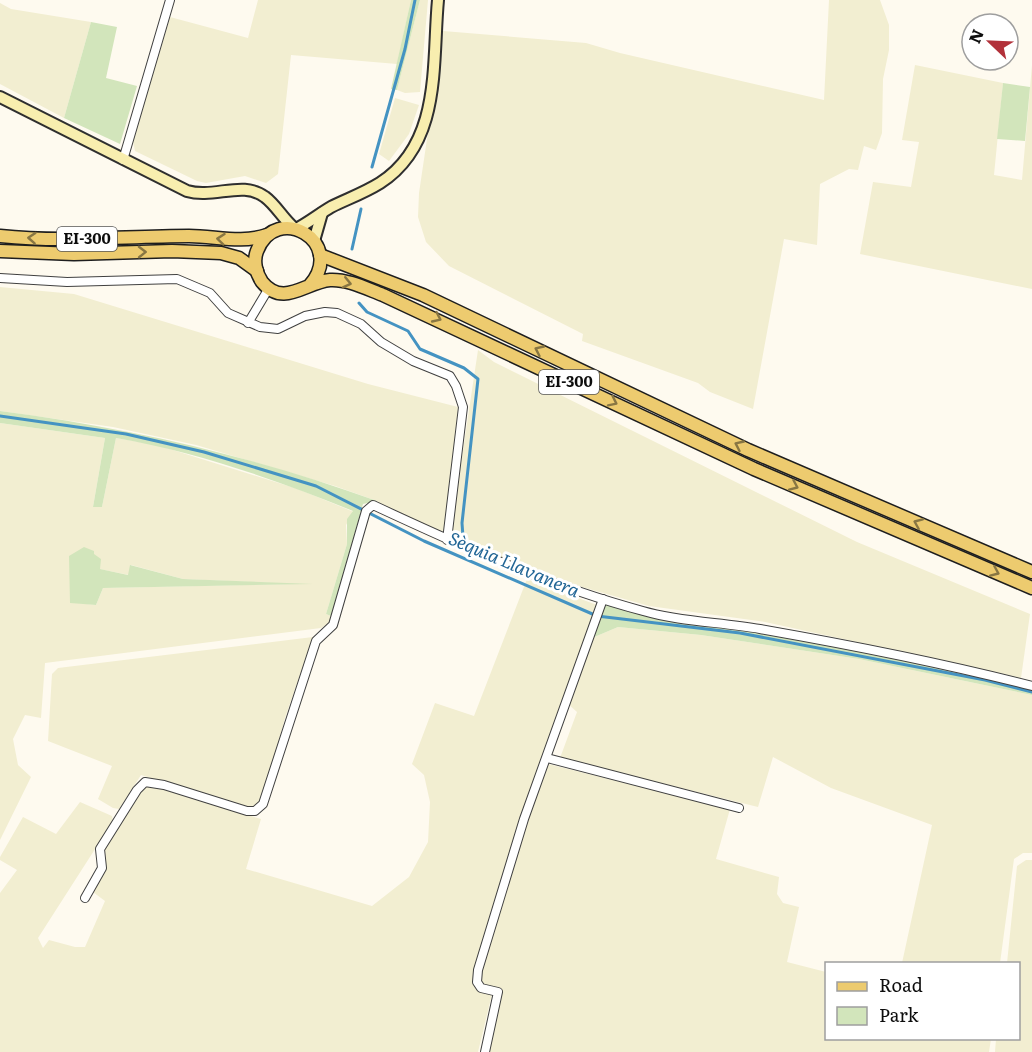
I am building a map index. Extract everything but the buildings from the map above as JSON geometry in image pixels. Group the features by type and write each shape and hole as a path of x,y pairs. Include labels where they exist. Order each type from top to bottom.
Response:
{"main road":[{"name":"EI-300","path":"0,236 74,239 193,236 242,241 295,229"},
{"path":"295,229 314,241 321,255 320,270 310,285"},
{"path":"257,271 255,256 270,234"},
{"name":"EI-300","path":"0,251 74,254 211,252 239,258 257,271 269,288 291,294 310,285 339,280 395,299 754,469 1032,588"},
{"name":"EI-300","path":"321,255 416,292 748,450 1032,572"}],"street":[{"path":"123,160 170,0"},
{"path":"0,97 123,160 196,193 213,194 237,189 252,190 266,198 295,229 380,183 404,163 415,150 422,133 430,99 438,0"},
{"path":"270,234 276,209"},
{"path":"314,241 322,213"},
{"path":"0,278 67,282 177,279 210,293 228,313 260,327 278,329 305,316 337,313 361,324 381,342 412,361 450,376 464,407 447,540"},
{"path":"249,323 269,288"},
{"path":"85,898 102,868 100,849 137,790 145,782 164,785 247,811 255,811 263,804 316,641 333,625 366,511 373,505 447,540 551,583 646,612 759,628 1032,686"},
{"path":"484,1052 498,992 481,988 477,982 478,970 524,819 603,599"},
{"path":"547,758 739,808"}],"shaded area":[{"path":"258,0 411,0 397,64 291,55 278,174 266,183 245,176 206,183 197,181 135,151 133,141 170,17 248,38"},
{"path":"420,0 428,0 420,92 405,93 397,90"},
{"path":"829,0 880,0 889,25 889,50 883,79 882,133 876,150 864,146 858,170 849,169 820,184 817,245 784,239 753,409 710,392 698,383 582,341 583,334 449,266 426,242 418,217 419,193 443,31 586,43 620,53 824,100"},
{"path":"0,3 11,9 91,22 64,118 0,84"},
{"path":"915,65 1003,83 994,175 1022,180 1032,65 1032,289 860,254 873,182 911,187 919,142 902,140"},
{"path":"395,98 419,105 409,134 389,161 379,154"},
{"path":"0,287 74,294 368,384 458,407 445,530 439,532 386,508 377,501 335,486 196,445 113,427 0,411"},
{"path":"478,350 494,362 857,542 1030,614 1021,678 765,622 649,606 554,579 450,537"},
{"path":"0,423 105,438 93,507 102,507 116,438 157,445 298,489 354,512 346,525 347,544 326,614 331,616 329,623 321,628 45,663 41,718 25,715 13,739 18,765 31,777 0,840","holes":["131,565 183,579 293,584 103,588 96,605 70,602 99,569 129,575"]},
{"path":"527,579 597,605 512,845 474,969 473,983 479,991 492,994 478,1052 0,1052 0,893 17,870 0,860 0,857 23,817 56,834 80,802 112,816 113,821 38,938 43,948 49,940 75,947 85,947 105,901 93,892 106,868 105,848 142,788 149,785 261,819 246,869 372,906 409,877 428,842 430,802 424,775 412,764 435,703 474,716"},
{"path":"618,627 701,635 859,659 1032,695 1032,853 1023,853 1014,859 1000,962 902,962 932,825 831,788 773,757 758,807 560,758 577,712 568,704 592,638"},
{"path":"313,637 285,718 262,802 255,809 141,775 119,809 113,808 98,799 112,766 48,741 52,674 58,668"},
{"path":"548,764 730,809 716,859 779,877 777,894 783,903 799,907 787,962 825,972 825,1040 991,1040 989,1052 487,1052 501,990 485,986 479,979 507,879"},
{"path":"1026,860 1032,860 1032,1052 995,1052 996,1040 1020,1040 1020,962 1007,962 1017,866"}],"green space":[{"path":"411,0 420,0 397,90 391,89"},
{"path":"91,22 117,27 106,78 137,86 120,144 64,118"},
{"path":"1003,83 1030,87 1025,141 997,139"},
{"path":"0,411 97,426 191,446 284,470 377,501 363,504 331,616 326,614 347,544 347,519 353,511 295,488 207,459 116,438 102,507 93,507 105,438 0,423"},
{"path":"84,547 94,551 94,554 101,559 100,569 128,575 130,565 183,579 313,584 103,588 96,605 70,603 69,556"},
{"path":"605,603 926,665 1032,690 1032,695 859,659 701,635 618,627 592,638"}],"waterway":[{"path":"372,167 405,49 415,0"},
{"path":"352,249 361,209"},
{"path":"359,303 367,312 408,331 420,349 464,368 478,379 462,523 463,537"},
{"name":"Sèquia Llavanera","path":"0,416 126,434 204,452 316,486 424,541 597,616 740,633 985,680 1032,692"}]}
